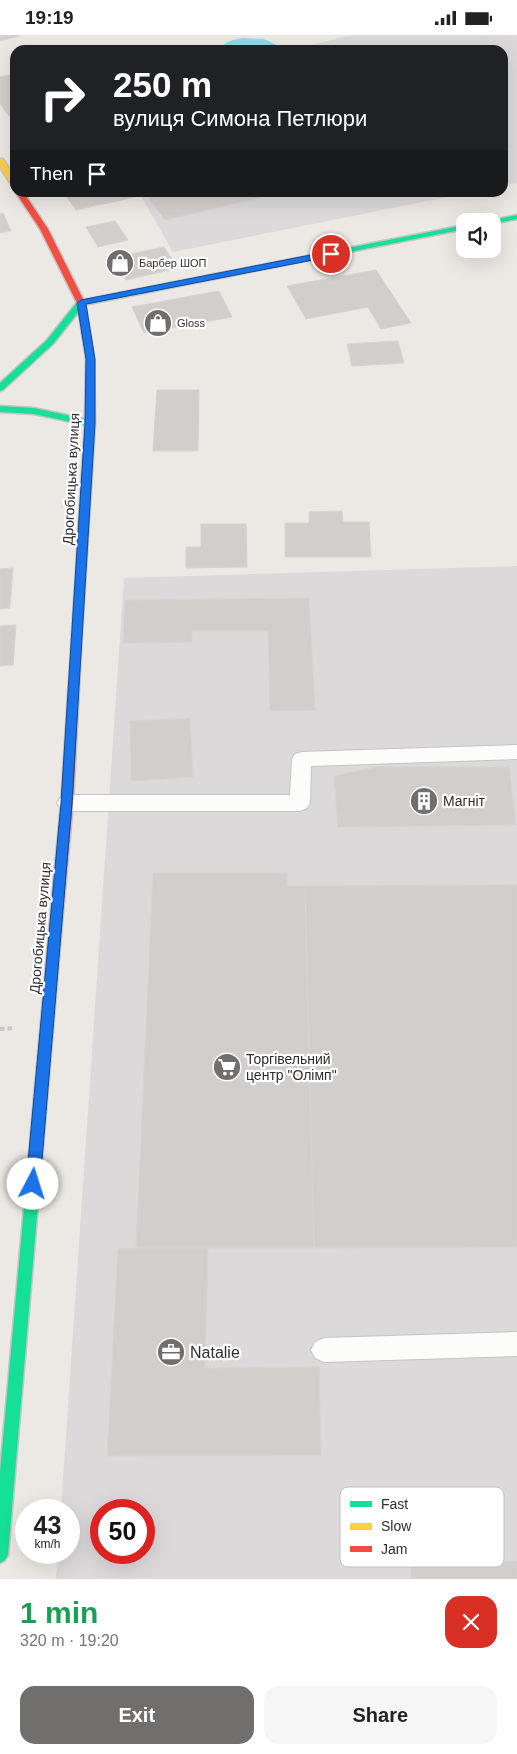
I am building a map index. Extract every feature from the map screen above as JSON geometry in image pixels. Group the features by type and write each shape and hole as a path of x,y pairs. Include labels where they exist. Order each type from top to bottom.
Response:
{"main road":[{"path":"0,161 10,176"},
{"name":"Дрогобицька вулиця","path":"0,1555 67,803 90,423 90,359 81,303 44,229 23,197"},
{"path":"501,220 517,217"},
{"path":"0,388 50,343 81,303 456,229"},
{"path":"0,409 25,408 90,423"}],"lane":[{"path":"67,803 300,803 302,759 517,752"},
{"path":"324,1350 517,1343"}],"shaded area":[{"path":"352,35 517,35 517,183 508,185 508,45 311,45"},
{"path":"141,197 448,197 173,252"},
{"path":"517,566 517,1579 56,1579 57,1564 80,1564 80,1499 62,1499 124,578"}],"water":[{"path":"242,38 264,39 277,45 224,45 232,40"}],"building":[{"path":"0,35 19,35 20,36 0,41"},
{"path":"10,75 10,116 0,104 0,77"},
{"path":"67,197 135,197 76,210"},
{"path":"148,197 264,197 165,220"},
{"path":"3,213 11,231 0,233 0,214"},
{"path":"115,221 128,240 98,247 86,227"},
{"path":"164,247 178,268 126,280 112,258"},
{"path":"376,270 411,323 381,329 368,307 306,319 287,286"},
{"path":"219,291 232,317 144,333 132,307"},
{"path":"398,341 404,363 352,366 347,344"},
{"path":"157,390 199,390 198,451 153,451"},
{"path":"342,511 343,522 369,522 371,557 285,557 285,523 309,523 309,512"},
{"path":"201,524 246,524 247,567 186,568 186,547 201,547"},
{"path":"13,568 10,608 0,609 0,569"},
{"path":"309,598 315,710 270,711 268,631 192,631 192,642 123,643 125,600"},
{"path":"16,625 13,665 0,666 0,626"},
{"path":"190,718 193,777 131,781 130,721"},
{"name":"Магніт","path":"376,767 509,767 516,825 338,827 334,776"},
{"name":"Торгівельний центр \"Олімп\"","path":"153,873 287,873 287,886 305,886 314,1248 136,1248"},
{"path":"517,885 517,1247 314,1248 305,886"},
{"path":"208,1248 205,1368 319,1367 321,1455 107,1456 118,1249"},
{"path":"504,1561 517,1561 517,1579 411,1579 410,1567 504,1567"}],"traffic: fast":[{"path":"501,220 517,217"},
{"path":"81,303 456,229"},
{"path":"0,388 50,342 81,303"},
{"path":"76,649 90,423 90,359 86,333"},
{"path":"0,409 34,411 90,423"},
{"path":"0,1555 58,900"}],"traffic: slow":[{"path":"0,161 10,176"}],"traffic: jam":[{"path":"23,197 44,229 81,303 86,333"},
{"path":"58,900 67,803 76,649"}],"place":[{"name":"Барбер ШОП","path":"120,263"},
{"name":"Gloss","path":"158,323"},
{"name":"Магніт","path":"424,801"},
{"name":"Торгівельний центр \"Олімп\"","path":"227,1067"},
{"name":"Natalie","path":"171,1352"}],"route":[{"path":"33,1184 67,803 90,423 90,359 81,303 331,254"}]}
